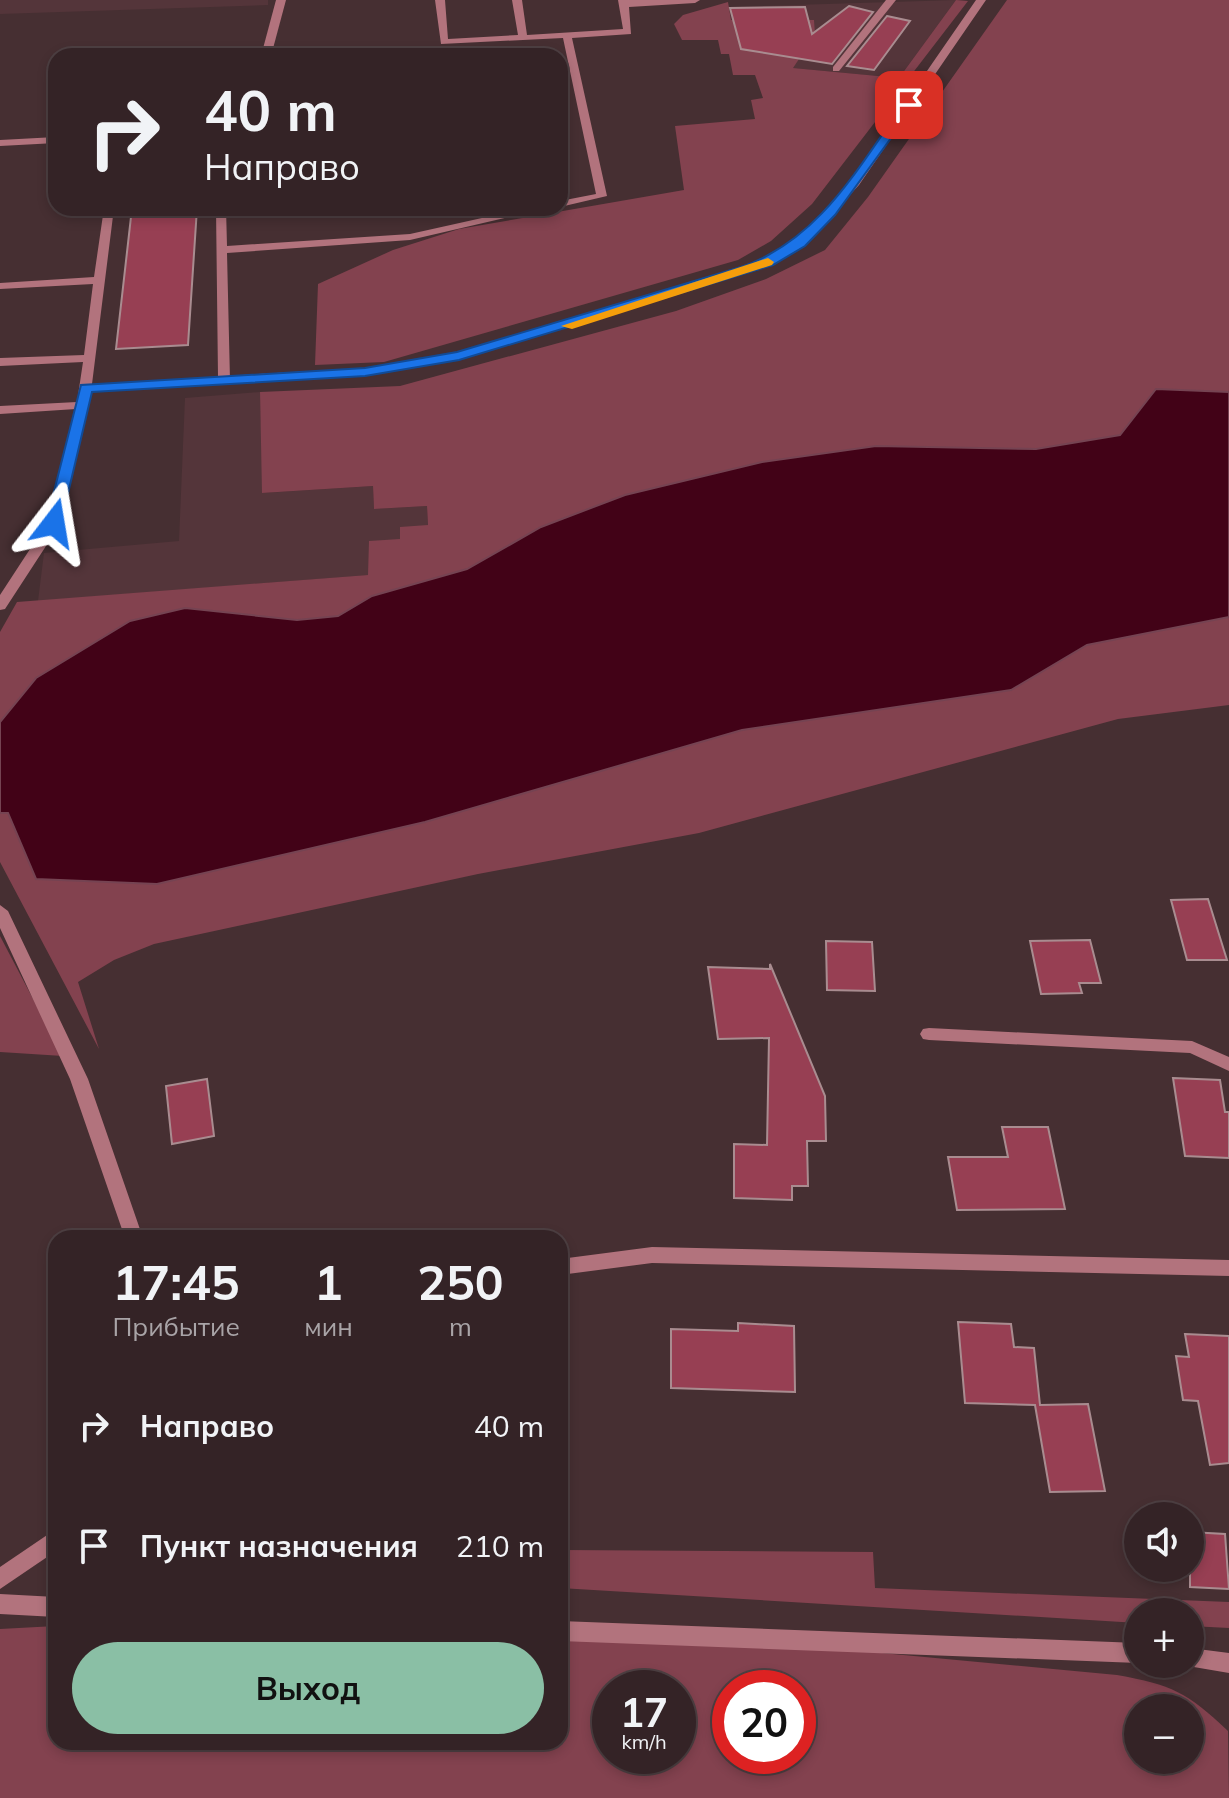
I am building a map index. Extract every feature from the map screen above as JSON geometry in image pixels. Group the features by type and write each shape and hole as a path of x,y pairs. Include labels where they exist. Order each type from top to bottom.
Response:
{"street":[{"path":"268,48 281,0"},
{"path":"440,0 444,42 628,32 623,2 695,0"},
{"path":"517,0 523,38"},
{"path":"836,69 891,0"},
{"path":"86,388 365,372 459,356 768,262 800,243 855,183 981,0"},
{"path":"567,36 602,196 568,202"},
{"path":"461,42 461,48"},
{"path":"0,143 48,140"},
{"path":"0,606 54,523 86,388 108,216"},
{"path":"221,216 224,380"},
{"path":"223,250 410,237 506,216"},
{"path":"0,286 101,280"},
{"path":"0,362 89,358"},
{"path":"0,410 83,405"},
{"path":"0,911 79,1079 131,1230"},
{"path":"929,1034 1192,1047 1229,1064"},
{"path":"568,1266 652,1255 1229,1268"},
{"path":"0,1579 48,1545"},
{"path":"0,1604 48,1607"},
{"path":"568,1631 1124,1652"},
{"path":"1204,1660 1229,1663"}],"shaded area":[{"path":"0,0 268,0 268,5 0,14"},
{"path":"956,0 899,78 792,68 815,35 731,20 729,7"},
{"path":"956,0 968,1 812,204 771,241 738,260 384,362 315,365 318,284 393,250 459,229 534,216 568,216 568,210 684,190 675,126 755,119 751,100 763,98 755,75 733,75 729,54 721,54 718,40 682,40 674,24 683,15 728,2 731,20 814,20 815,35 793,68 899,78"},
{"path":"1007,0 1229,0 1229,392 1157,389 1120,435 1036,449 876,446 762,462 625,495 541,527 467,569 372,596 338,616 297,620 185,608 131,621 36,678 0,722 0,632 17,602 368,575 369,541 400,539 400,527 428,525 427,506 374,509 373,486 262,493 260,392 400,386 676,311 766,279 825,250 868,197"},
{"path":"1156,389 1229,392 1229,617 1087,645 1011,690 742,730 425,822 157,884 36,879 8,813 0,813 0,722 36,678 130,621 185,608 297,620 338,616 372,596 467,569 541,527 625,495 762,462 876,446 1036,449 1120,435"},
{"path":"260,392 263,493 373,486 374,509 427,506 428,525 400,539 369,575 38,601 44,553 179,541 185,398"},
{"path":"1229,617 1229,705 1118,719 699,833 478,874 154,944 114,960 78,982 99,1049 0,862 0,813 8,812 36,879 157,884 425,822 742,730 1011,690 1087,645"},
{"path":"0,936 63,1056 0,1052"},
{"path":"568,1550 873,1552 875,1588 1128,1598 1124,1598 1124,1622 568,1588"},
{"path":"1204,1601 1229,1602 1229,1628 1204,1627"},
{"path":"568,1624 1117,1675 1152,1682 1181,1694 1124,1694 1124,1774 1204,1774 1204,1710 1228,1731 1229,1798 0,1798 0,1629 48,1626 48,1750 568,1750"}],"building":[{"path":"849,6 873,12 832,64 741,49 730,8 805,7 812,34"},
{"path":"887,16 910,21 874,70 847,66"},
{"path":"131,216 196,216 188,345 116,349"},
{"path":"1208,899 1227,960 1187,960 1171,900"},
{"path":"1090,940 1101,983 1079,983 1082,993 1041,994 1030,941"},
{"path":"826,941 872,942 875,991 827,990"},
{"path":"770,964 825,1096 826,1141 807,1141 808,1186 792,1186 792,1200 734,1198 734,1144 767,1145 769,1038 718,1039 708,967 770,969"},
{"path":"1173,1078 1220,1080 1225,1112 1229,1112 1229,1158 1185,1156"},
{"path":"207,1079 214,1136 172,1144 166,1086"},
{"path":"1002,1127 1048,1127 1065,1209 957,1210 948,1157 1008,1157"},
{"path":"958,1322 1011,1324 1014,1347 1034,1348 1040,1405 1088,1404 1105,1491 1050,1492 1035,1405 965,1403"},
{"path":"738,1323 794,1326 795,1392 671,1388 671,1329 738,1331"},
{"path":"1185,1334 1229,1336 1229,1463 1210,1465 1198,1401 1183,1400 1176,1356 1189,1357"},
{"path":"1204,1533 1225,1534 1229,1589 1190,1587 1190,1582 1204,1582"}],"slow traffic":[{"path":"567,326 768,262"}],"route":[{"path":"54,523 86,388 365,372 459,356 723,278 768,262 800,243 855,183 909,105"}]}
